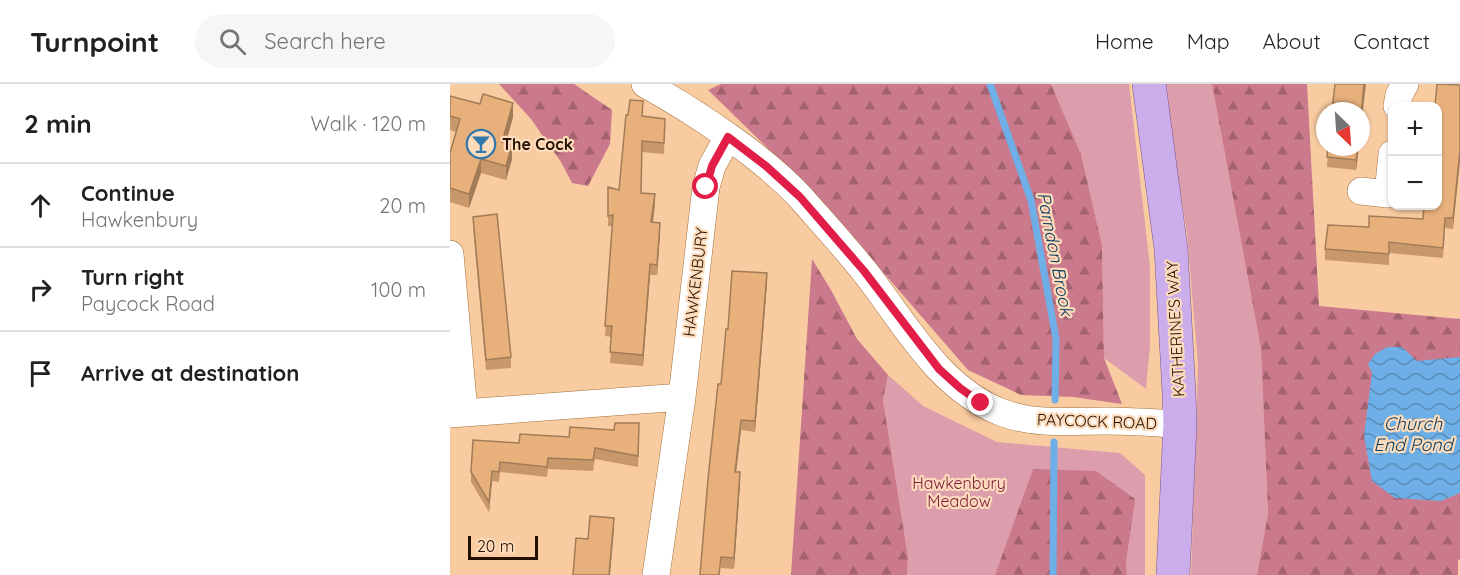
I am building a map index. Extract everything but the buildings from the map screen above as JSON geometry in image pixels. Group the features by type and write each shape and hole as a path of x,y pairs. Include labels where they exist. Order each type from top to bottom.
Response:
{"main road":[{"name":"KATHERINE'S WAY","path":"1149,84 1171,249 1180,424 1173,575"}],"street":[{"name":"PAYCOCK ROAD","path":"645,84 728,137 766,166 800,197 864,271 939,369 981,403 1005,414 1044,421 1180,424"},
{"path":"1398,102 1405,84"},
{"name":"HAWKENBURY","path":"656,575 682,397 706,187 712,166 728,137"},
{"path":"1361,190 1388,194 1392,156"},
{"path":"450,254 457,413 682,397"}],"green space":[{"path":"499,84 574,84 612,110 610,144 588,186 572,183 561,162 531,119"},
{"path":"721,84 1051,84 1081,154 1102,245 1104,358 1122,404 1073,397 1021,395 968,370 816,195 708,90"},
{"path":"1051,84 1129,84 1150,267 1150,346 1146,389 1104,358 1102,245 1081,154"},
{"path":"1163,84 1212,84 1261,349 1268,514 1257,575 1191,575 1198,365 1187,233"},
{"path":"1212,84 1307,84 1319,306 1460,319 1460,559 1458,560 1458,575 1257,575 1268,514 1261,349"},
{"path":"812,259 857,339 888,375 883,399 908,557 907,575 791,575"},
{"name":"Hawkenbury Meadow","path":"888,375 923,406 997,442 1120,453 1145,475 1145,575 1127,575 1126,562 1033,470 995,575 907,575 908,557 883,398"},
{"path":"1033,469 1096,471 1135,499 1126,562 1127,575 995,575"}],"water":[{"name":"Church End Pond","path":"1387,347 1402,347 1417,361 1460,357 1460,493 1441,501 1395,498 1372,481 1364,436 1372,373 1368,364 1375,354"}],"waterway":[{"name":"Parndon Brook","path":"990,84 1031,200 1056,339 1055,400"},
{"name":"Parndon Brook","path":"1053,575 1054,442"}],"place":[{"name":"The Cock","path":"481,144"}],"route":[{"path":"706,187 712,166 728,137 766,166 800,197 864,271 939,369 981,403"}]}
